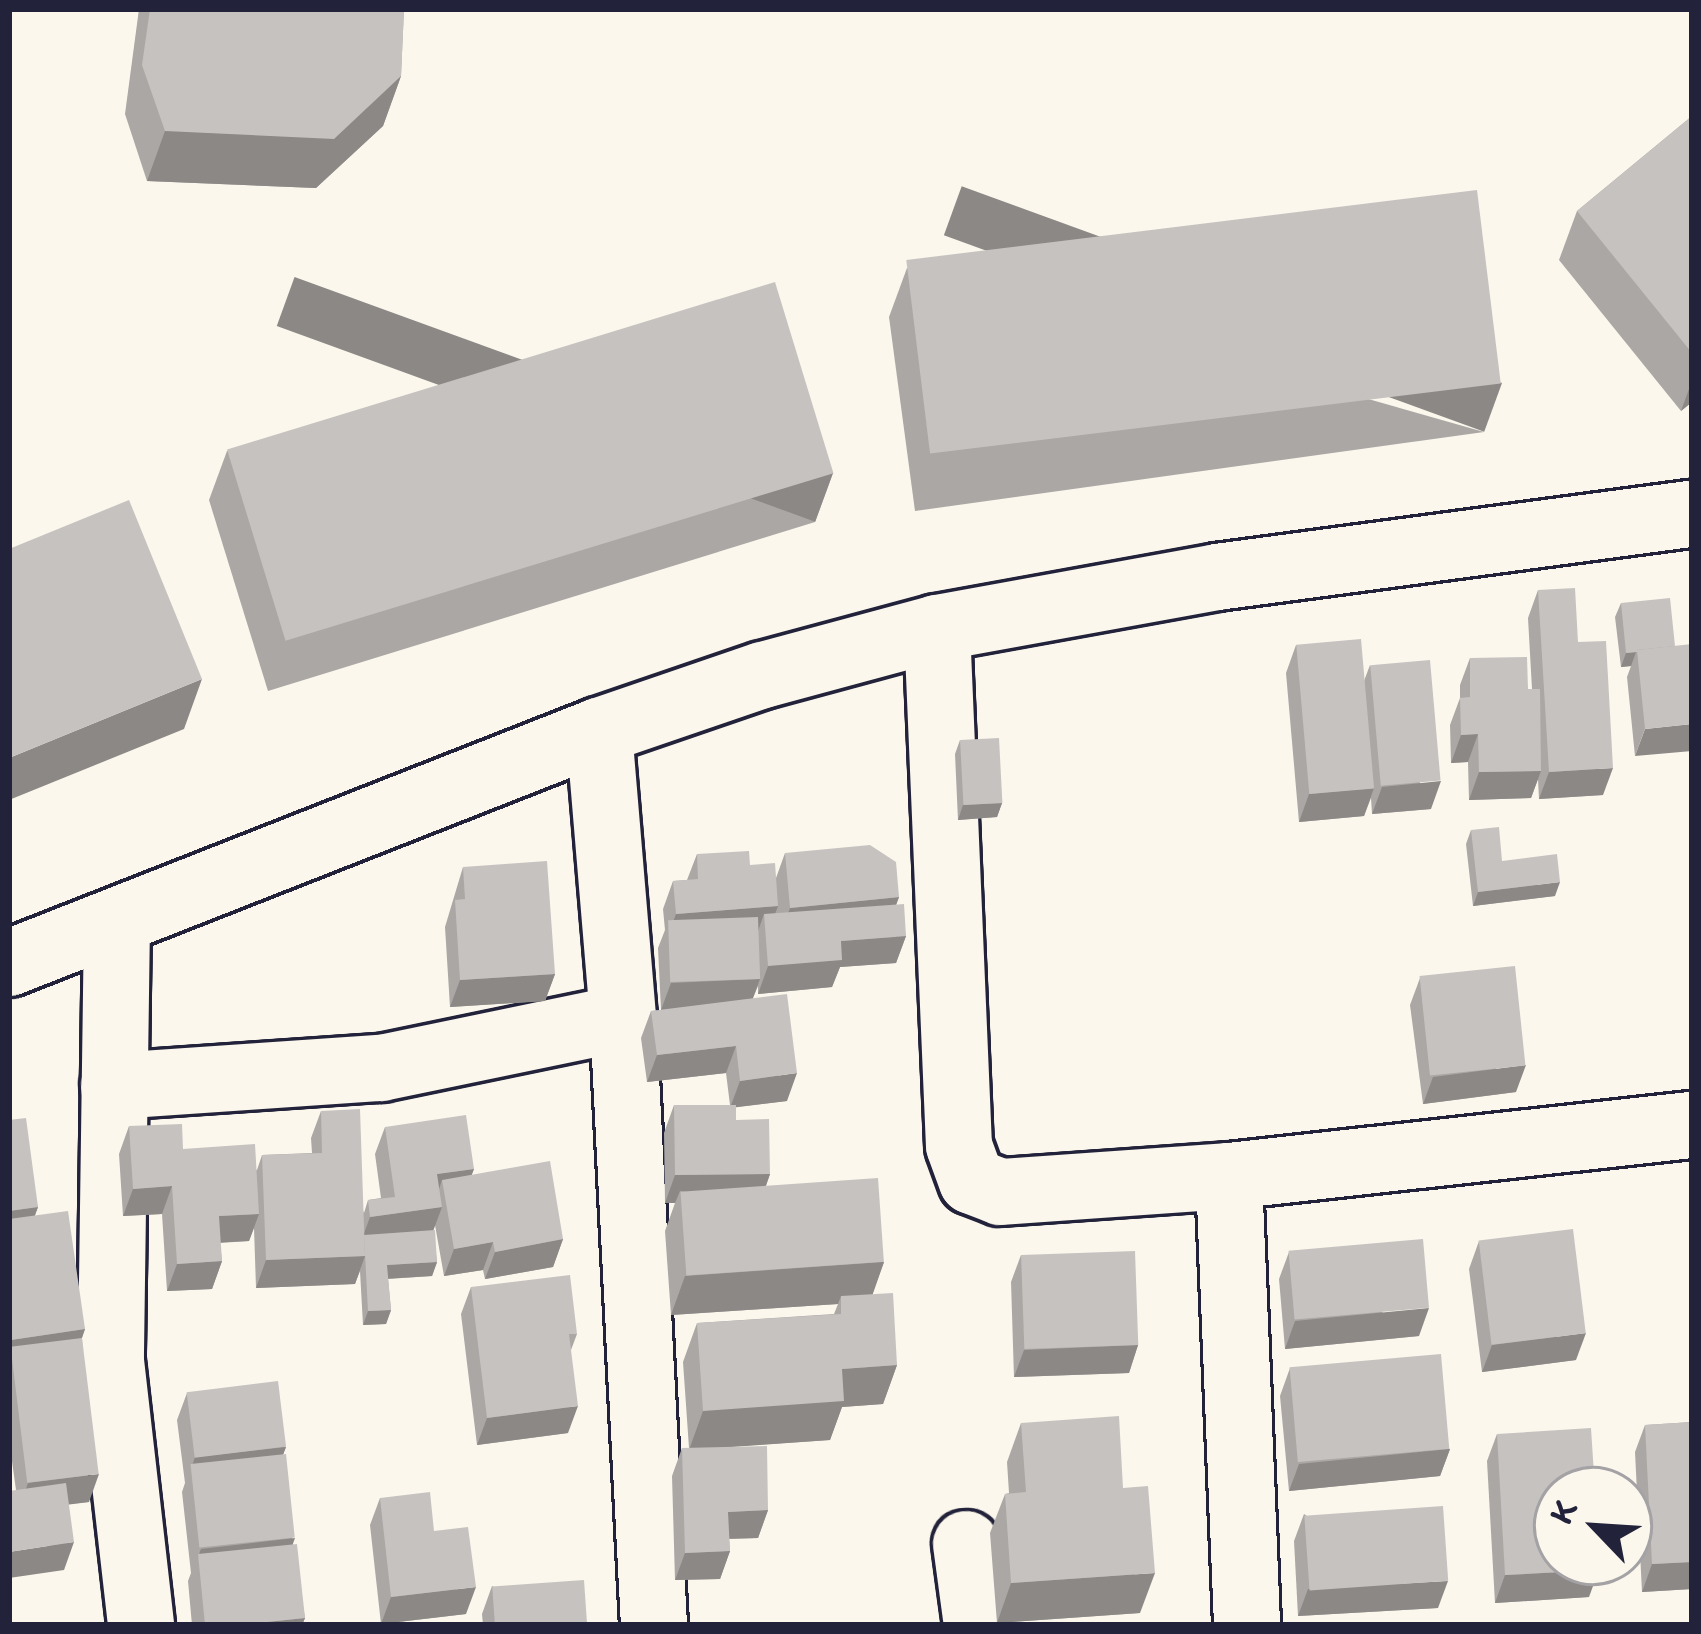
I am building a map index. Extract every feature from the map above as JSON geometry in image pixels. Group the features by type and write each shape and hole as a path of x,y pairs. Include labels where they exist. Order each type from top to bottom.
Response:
{"street":[{"path":"9,963 599,731 763,675 937,628 1217,577 1692,514"},
{"path":"937,628 958,1146 972,1181 1000,1192 1229,1176 1692,1125"},
{"path":"599,731 623,1018 654,1625"},
{"path":"117,922 111,1361 141,1625"},
{"path":"114,1086 381,1068 623,1018"},
{"path":"1229,1176 1247,1625"},
{"path":"965,1544 977,1625"}],"building":[{"path":"150,9 404,9 401,76 334,139 165,131 142,65"},
{"path":"1692,116 1692,353 1577,211"},
{"path":"1477,190 1501,384 930,454 906,260"},
{"path":"775,282 833,473 286,641 227,450"},
{"path":"129,500 202,679 9,758 9,549"},
{"path":"1575,588 1578,642 1606,641 1613,768 1549,772 1538,590"},
{"path":"1670,598 1675,646 1626,653 1621,603"},
{"path":"1361,639 1374,788 1309,794 1296,645"},
{"path":"1692,644 1692,724 1645,729 1637,650"},
{"path":"1527,657 1528,689 1540,689 1541,771 1479,772 1478,734 1461,735 1460,698 1470,697 1470,658"},
{"path":"1430,660 1441,781 1381,786 1370,665"},
{"path":"999,738 1002,803 963,805 960,740"},
{"path":"1499,827 1502,861 1557,854 1560,882 1478,892 1471,830"},
{"path":"870,845 896,862 899,897 790,908 785,853"},
{"path":"749,851 750,865 775,863 778,906 676,914 673,881 698,879 697,854"},
{"path":"547,861 555,974 460,980 455,900 465,899 463,867"},
{"path":"904,904 906,936 841,941 842,960 768,966 764,914"},
{"path":"758,917 760,979 670,982 668,920"},
{"path":"1515,966 1525,1065 1430,1075 1420,976"},
{"path":"787,994 797,1073 740,1081 736,1046 657,1055 651,1011"},
{"path":"674,1105 736,1105 736,1120 769,1119 770,1174 675,1175"},
{"path":"360,1109 365,1256 266,1260 262,1155 322,1153 321,1111"},
{"path":"466,1115 474,1169 437,1174 442,1207 370,1217 368,1200 395,1197 385,1127"},
{"path":"26,1118 38,1207 9,1211 9,1120"},
{"path":"182,1124 183,1149 255,1144 259,1214 219,1216 222,1261 177,1264 172,1186 133,1189 129,1126"},
{"path":"550,1161 563,1239 495,1252 493,1242 454,1249 442,1180"},
{"path":"878,1178 884,1262 686,1276 680,1192"},
{"path":"68,1211 85,1329 11,1340 9,1219"},
{"path":"1573,1229 1586,1333 1492,1345 1479,1241"},
{"path":"435,1230 437,1262 387,1265 391,1310 368,1311 364,1235"},
{"path":"1423,1239 1429,1308 1295,1320 1289,1251"},
{"path":"1135,1251 1138,1345 1024,1349 1021,1255"},
{"path":"570,1275 577,1334 569,1334 578,1406 487,1418 471,1287"},
{"path":"893,1293 897,1365 842,1369 844,1401 703,1411 697,1323 841,1314 841,1296"},
{"path":"82,1338 99,1474 27,1483 11,1347"},
{"path":"1441,1354 1449,1449 1298,1462 1290,1367"},
{"path":"278,1381 286,1447 195,1458 187,1392"},
{"path":"1119,1416 1123,1488 1148,1486 1155,1573 1011,1583 1005,1494 1026,1492 1021,1423"},
{"path":"1692,1422 1692,1562 1653,1564 1653,1466 1647,1466 1645,1425"},
{"path":"1591,1428 1593,1466 1533,1466 1533,1574 1505,1575 1497,1434"},
{"path":"767,1446 768,1510 728,1512 730,1551 685,1553 682,1448"},
{"path":"286,1454 295,1538 199,1548 191,1464"},
{"path":"66,1483 74,1542 9,1552 9,1491"},
{"path":"430,1492 434,1531 468,1527 476,1587 391,1597 380,1498"},
{"path":"1443,1506 1448,1581 1310,1591 1304,1516"},
{"path":"297,1544 305,1618 205,1625 198,1554"},
{"path":"584,1580 587,1625 495,1625 492,1586"}]}
